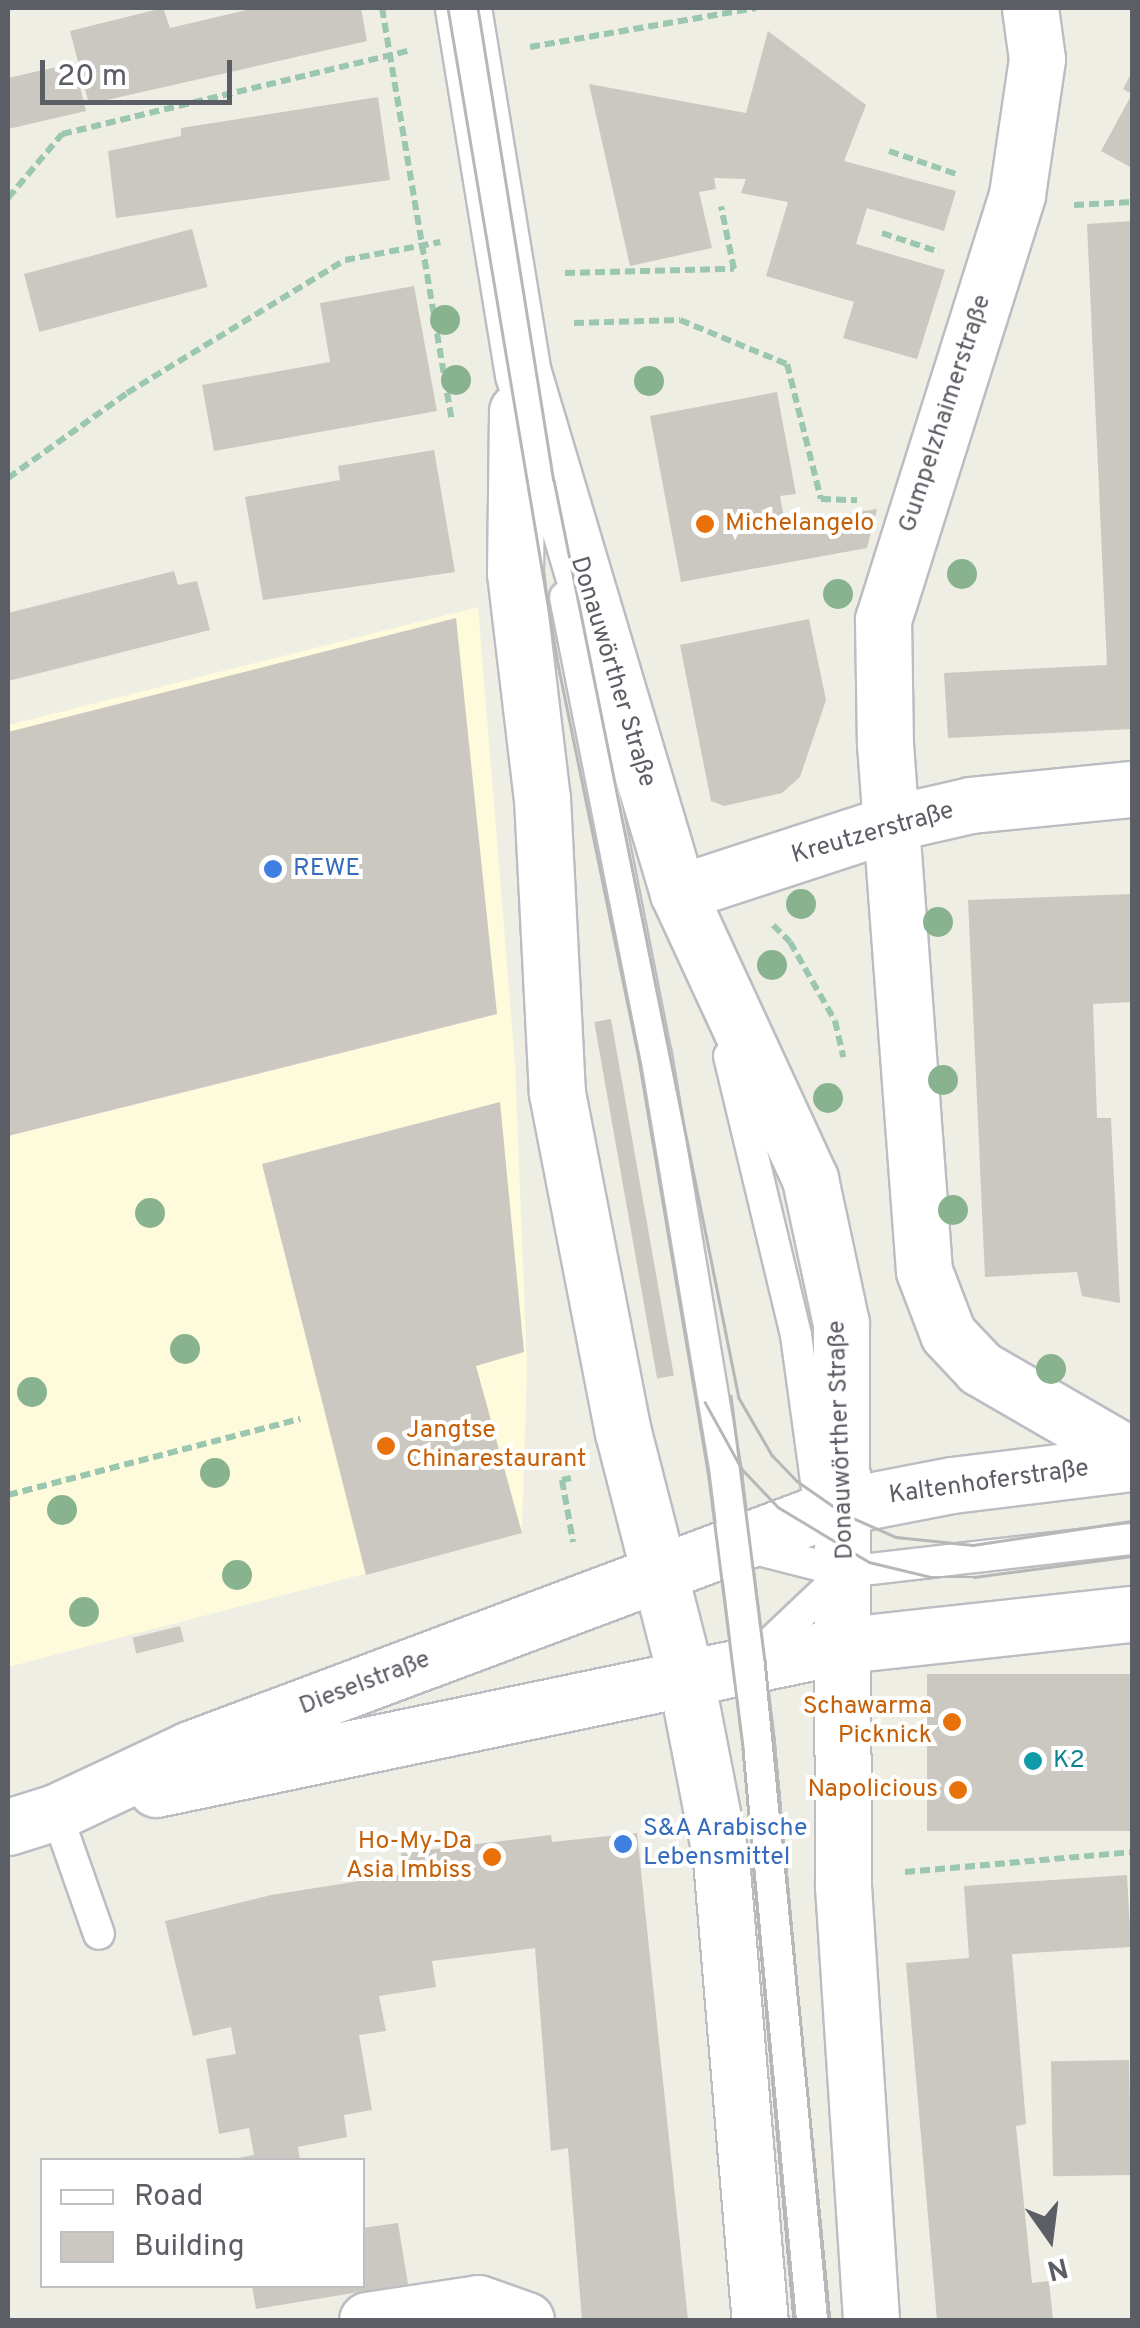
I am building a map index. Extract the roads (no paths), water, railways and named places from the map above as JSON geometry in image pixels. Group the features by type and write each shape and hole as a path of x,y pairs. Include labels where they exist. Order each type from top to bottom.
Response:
{"main road":[{"name":"Gumpelzhaimerstraße","path":"1030,8 1037,60 1017,195 883,619 892,823 924,1271 942,1318 980,1368 1132,1459"},
{"name":"Donauwörther Straße","path":"467,34 512,301 678,893 810,1179 841,1322 832,1509 846,1572 844,1886 871,2320"},
{"name":"Donauwörther Straße","path":"512,301 514,572 542,798 557,1093 623,1432 686,1674 721,1859 760,2320"},
{"name":"Kreutzerstraße","path":"678,893 892,823 971,805 1132,789"},
{"name":"Kaltenhoferstraße","path":"736,1544 832,1509 1132,1459"},
{"name":"Dieselstraße","path":"46,1814 190,1749 736,1544"},
{"path":"845,1645 1132,1614"},
{"name":"Dieselstraße","path":"46,1814 274,1768 686,1674 845,1645"},
{"path":"367,2320 478,2303 526,2320"}],"lane":[{"path":"512,301 656,1055 736,1544 812,2320"},
{"path":"736,1544 846,1572 1132,1539"},
{"path":"750,1662 846,1572"},
{"path":"46,1814 98,1934"}],"tram line":[{"path":"448,8 558,664 639,1059 709,1478 743,1749 794,2320"},
{"path":"478,8 554,480 739,1398 772,1455 797,1481 846,1515 896,1537 973,1545 1132,1521"},
{"path":"731,1396 765,1660 830,2320"},
{"path":"705,1402 742,1469 778,1507 869,1562 931,1577 974,1577 1132,1556"}],"place":[{"name":"Michelangelo","path":"705,524"},
{"name":"REWE","path":"273,869"},
{"name":"Jangtse Chinarestaurant","path":"386,1446"},
{"name":"Schawarma Picknick","path":"952,1722"},
{"name":"K2","path":"1033,1761"},
{"name":"Napolicious","path":"958,1790"},
{"name":"S&A Arabische Lebensmittel","path":"623,1844"},
{"name":"Ho-My-Da Asia Imbiss","path":"492,1857"}]}
